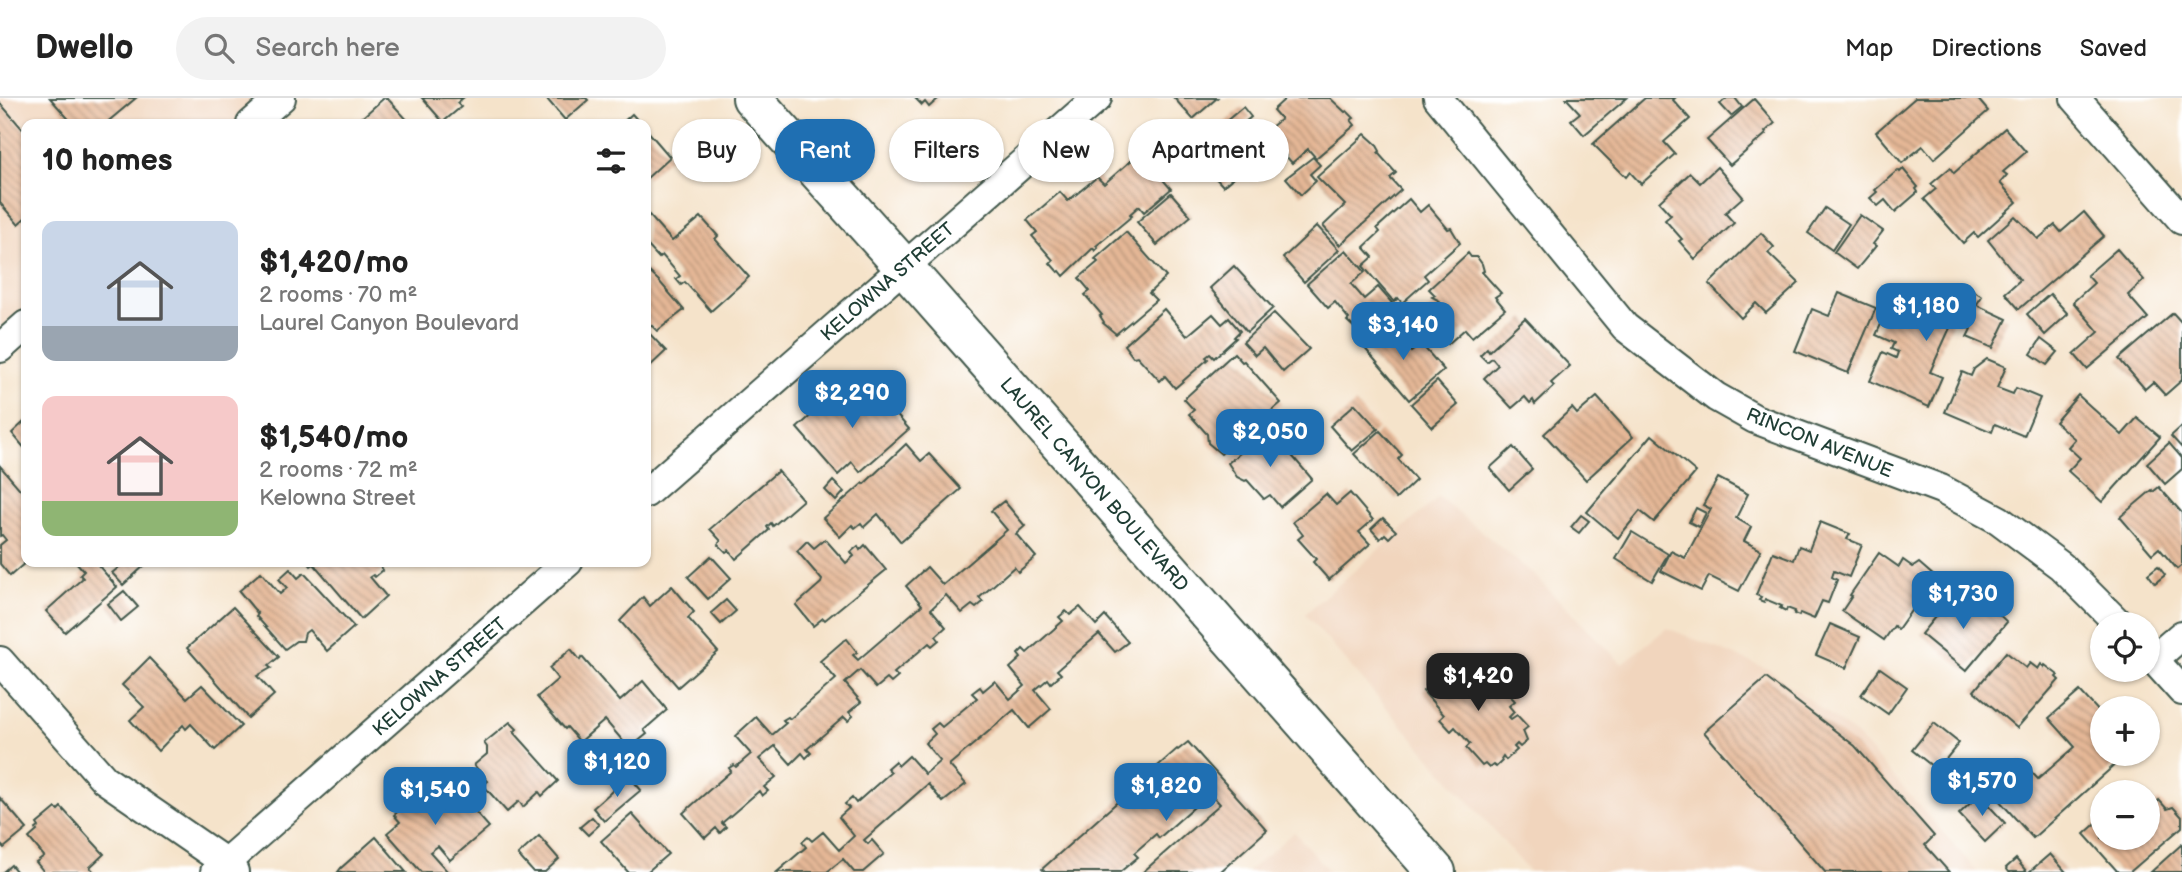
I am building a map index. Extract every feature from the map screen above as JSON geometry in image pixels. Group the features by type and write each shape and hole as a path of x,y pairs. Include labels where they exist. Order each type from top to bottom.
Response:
{"main road":[{"name":"LAUREL CANYON BOULEVARD","path":"752,98 1436,872"}],"street":[{"path":"257,119 281,98"},
{"name":"KELOWNA STREET","path":"651,489 1097,98"},
{"name":"RINCON AVENUE","path":"1438,98 1625,327 1665,358 1716,397 1755,419 1941,489 1999,520 2061,566 2107,612"},
{"path":"2076,98 2182,220"},
{"path":"0,348 21,329"},
{"name":"KELOWNA STREET","path":"225,869 562,567"},
{"path":"2160,649 2182,635"},
{"path":"0,661 104,779 225,869"},
{"path":"2160,665 2182,691"}],"shaded area":[{"path":"0,98 281,98 257,119 21,119 21,329 0,348"},
{"path":"1439,497 1531,572 1622,664 1667,628 1770,670 1857,736 1978,872 1530,872 1305,614"},
{"path":"1294,832 1330,872 1247,872"}],"building":[{"path":"50,98 136,98 111,119 69,119"},
{"path":"387,98 406,119 360,119"},
{"path":"422,98 463,98 457,103 461,107 447,119 440,119"},
{"path":"546,98 588,100 566,119"},
{"path":"915,98 939,98 929,107 925,102 922,105"},
{"path":"1174,98 1217,98 1193,119"},
{"path":"1286,98 1330,98 1354,118 1351,120 1355,125 1316,158 1308,149 1292,163 1289,160 1289,119 1281,119 1273,110"},
{"path":"1566,98 1627,98 1584,135 1571,120 1580,113"},
{"path":"1645,98 1675,98 1673,100 1690,119 1664,142 1675,154 1641,184 1630,172 1626,177 1593,144"},
{"path":"1727,98 1735,98 1742,107 1731,116 1720,104"},
{"path":"1915,98 1977,98 1988,111 1934,159 1923,146 1902,163 1876,132"},
{"path":"1754,99 1775,123 1730,165 1707,140"},
{"path":"0,103 21,127 21,221 18,224 0,203"},
{"path":"1243,107 1251,117 1249,119 1229,119"},
{"path":"2005,128 2026,152 2003,172 2007,175 2000,183 2017,202 1978,237 1974,233 1963,243 1924,199 1936,189 1931,184 1950,168 1954,173"},
{"path":"1365,134 1376,144 1380,151 1378,153 1396,173 1390,178 1401,190 1340,245 1323,226 1345,205 1317,177"},
{"path":"651,135 670,157 651,174"},
{"path":"1313,157 1320,165 1310,174 1316,181 1301,195 1289,181 1289,176"},
{"path":"1128,163 1128,182 1165,182 1171,189 1144,212 1139,206 1130,214 1132,216 1096,246 1098,248 1095,251 1093,248 1064,276 1050,263 1053,260 1032,236 1037,232 1027,220 1060,192 1068,201 1091,182 1114,182 1114,175"},
{"path":"1717,167 1743,197 1725,213 1734,223 1695,259 1665,220 1671,215 1659,202 1690,173 1700,183"},
{"path":"1903,169 1918,187 1918,192 1895,212 1885,200 1878,206 1870,198 1877,192 1875,190 1898,170 1900,172"},
{"path":"1171,193 1191,216 1157,245 1137,222"},
{"path":"1409,199 1420,212 1428,205 1448,229 1451,228 1460,243 1424,275 1428,280 1402,303 1398,298 1394,302 1363,266 1373,257 1364,247 1380,232 1377,228"},
{"path":"1825,208 1849,224 1832,250 1808,233"},
{"path":"2084,212 2104,236 2019,309 2005,293 2020,280 1988,240 2015,216 2038,239 2055,225 2061,232"},
{"path":"1860,215 1883,231 1873,244 1876,246 1857,269 1834,252"},
{"path":"651,217 672,241 701,217 718,236 715,239 749,277 711,311 685,282 681,285 676,279 680,276 662,255 659,258 651,249"},
{"path":"1317,226 1339,250 1304,282 1283,258"},
{"path":"1126,232 1166,277 1149,293 1156,300 1116,334 1103,323 1100,316 1102,315 1085,295 1090,291 1079,278 1098,262 1095,259"},
{"path":"1761,233 1774,247 1768,253 1799,283 1766,313 1756,303 1741,318 1709,284"},
{"path":"2117,249 2144,280 2128,295 2148,318 2087,369 2074,354 2099,332 2073,302 2094,283 2087,275"},
{"path":"1346,250 1365,272 1351,284 1364,299 1378,287 1392,303 1359,332 1347,321 1349,319 1335,302 1328,308 1307,284"},
{"path":"1468,253 1471,257 1477,257 1482,264 1482,272 1501,293 1495,297 1505,309 1472,337 1465,329 1448,344 1423,315 1440,301 1432,297 1435,295 1429,289"},
{"path":"1234,266 1273,308 1247,332 1210,288"},
{"path":"651,274 684,310 657,331 651,325"},
{"path":"1969,288 1982,296 1977,304 1964,296"},
{"path":"1839,293 1876,308 1848,373 1795,351 1812,309 1829,316"},
{"path":"1895,294 1933,310 1938,299 1956,307 1960,297 2007,319 1993,348 1967,337 1971,329 1953,321 1930,372 1942,377 1929,407 1870,381 1883,352 1896,358 1898,352 1891,349 1894,343 1876,335"},
{"path":"2050,294 2068,314 2045,335 2027,314"},
{"path":"1164,309 1187,336 1213,314 1222,324 1229,318 1240,331 1214,358 1210,354 1206,357 1208,359 1175,388 1165,376 1160,381 1137,356 1133,357 1124,345"},
{"path":"1274,313 1309,349 1283,372 1263,348 1255,355 1243,342"},
{"path":"2173,313 2182,323 2182,380 2165,395 2153,382 2145,389 2119,359"},
{"path":"1525,318 1570,366 1551,383 1554,386 1535,404 1533,400 1530,403 1525,397 1512,408 1484,378 1498,365 1492,358 1487,362 1480,355 1487,348 1489,351"},
{"path":"1388,325 1411,352 1421,344 1444,370 1409,400 1363,346"},
{"path":"651,335 666,351 651,365"},
{"path":"2041,339 2058,352 2047,365 2031,354"},
{"path":"1234,353 1281,403 1221,454 1208,443 1207,434 1189,414 1194,410 1184,399"},
{"path":"1987,359 2006,367 1997,388 2013,394 2016,388 2040,398 2024,436 1995,424 1992,432 1945,412 1962,372 1971,376 1974,369"},
{"path":"1437,381 1458,405 1432,427 1411,404"},
{"path":"845,385 863,405 877,393 909,429 860,472 852,462 838,475 797,428"},
{"path":"2078,395 2122,435 2137,418 2160,437 2102,502 2068,471 2080,458 2068,447 2075,439 2055,422"},
{"path":"1597,397 1633,437 1586,480 1544,434 1572,408 1577,414"},
{"path":"1355,404 1378,429 1352,451 1330,426"},
{"path":"21,425 21,444 12,433"},
{"path":"2182,426 2182,448 2171,436"},
{"path":"1269,429 1312,479 1280,507 1270,495 1264,499 1247,480 1237,477 1228,463"},
{"path":"1380,431 1402,455 1398,459 1416,480 1396,499 1354,454"},
{"path":"1652,435 1696,472 1654,522 1640,511 1618,538 1587,512"},
{"path":"2169,443 2182,458 2182,469 2165,484 2147,463"},
{"path":"906,444 921,461 929,454 961,489 901,542 878,514 864,527 861,523 855,528 852,525 840,537 823,518"},
{"path":"1513,447 1532,469 1509,490 1490,468"},
{"path":"0,466 21,490 21,566 10,576 0,564 0,545 6,540 0,536"},
{"path":"778,471 803,500 773,526 771,523 767,527 769,530 736,559 729,550 726,552 718,544 721,541 710,529"},
{"path":"1718,478 1748,494 1736,518 1751,527 1744,541 1761,550 1739,591 1709,576 1701,591 1661,571 1671,551 1685,558 1711,509 1703,505"},
{"path":"833,481 844,492 836,501 825,490"},
{"path":"2159,487 2182,513 2182,565 2177,569 2159,548 2152,554 2120,517"},
{"path":"1350,493 1373,520 1359,532 1370,544 1329,580 1313,562 1316,559 1298,539 1303,535 1293,522 1326,494 1336,505"},
{"path":"1004,501 1025,526 1016,534 1036,557 1018,572 1014,567 979,598 983,602 976,608 972,605 962,613 946,595 931,609 946,627 936,636 939,640 932,646 929,643 894,673 898,677 891,683 887,679 876,688 860,670 845,683 861,702 849,712 853,716 848,721 844,717 807,749 811,753 806,758 802,753 791,764 775,746 759,759 776,777 764,787 768,791 762,796 759,791 722,823 726,827 720,833 716,828 705,838 683,813 731,771 729,768 734,765 736,767 751,754 735,736 756,717 772,735 786,723 783,720 788,717 790,719 836,679 820,661 847,639 857,652 853,655 858,660 922,605 906,586 927,567 943,585 1007,530 991,511"},
{"path":"1696,508 1706,513 1699,527 1689,522"},
{"path":"1581,515 1589,521 1579,533 1571,527"},
{"path":"1383,518 1396,531 1389,538 1385,534 1380,539 1371,529"},
{"path":"1820,522 1850,534 1847,539 1862,545 1849,577 1834,571 1832,577 1837,580 1828,603 1822,601 1814,619 1800,613 1799,616 1794,614 1795,611 1787,608 1786,611 1780,608 1782,606 1765,599 1764,602 1759,600 1761,597 1756,595 1773,552 1794,560 1799,546 1809,550"},
{"path":"1632,532 1668,554 1652,581 1616,559"},
{"path":"825,539 846,563 854,556 851,552 858,546 860,550 865,545 886,570 825,620 823,618 813,626 796,605 822,580 797,551 807,541 814,548"},
{"path":"1879,553 1899,567 1903,560 1913,567 1919,563 1935,577 1898,629 1894,626 1884,640 1842,611"},
{"path":"711,556 731,578 708,599 688,577"},
{"path":"2158,566 2165,575 2155,583 2148,574"},
{"path":"80,567 100,567 117,587 65,632 46,611 83,578 80,575 84,571"},
{"path":"119,567 143,567 123,585 112,573"},
{"path":"317,567 381,567 383,570 375,577 370,577 386,596 361,619"},
{"path":"290,569 298,578 304,573 354,627 327,651 309,630 303,641 296,641 285,649 256,616 258,614 239,591 261,572 280,594 287,588 279,579"},
{"path":"672,586 694,612 688,618 718,652 678,687 620,621 643,597 650,606"},
{"path":"124,591 138,607 121,621 108,604"},
{"path":"1953,595 1971,611 1977,604 1985,611 1992,608 2007,622 1966,671 1921,634"},
{"path":"726,600 736,611 721,624 711,613"},
{"path":"233,607 279,657 268,666 271,668 257,676 274,695 248,718 187,648"},
{"path":"1080,607 1096,625 1105,616 1128,642 1115,652 1099,634 1057,670 1061,674 1051,683 1048,679 1035,690 1051,709 1029,728 1014,710 949,765 966,784 943,802 928,784 864,840 868,844 872,840 884,854 863,872 854,872 843,859 827,872 777,872 806,847 802,842 808,837 812,841 823,832 839,850 854,836 839,817 849,808 845,804 852,798 856,803 891,772 887,768 895,761 898,766 909,756 925,774 940,761 925,743 935,734 931,729 938,723 942,727 977,698 972,693 980,687 983,691 995,681 1010,699 1025,686 1010,668 1021,658 1018,654 1023,649 1027,653 1063,621 1059,617 1066,611 1070,615"},
{"path":"1830,624 1860,637 1846,668 1816,655"},
{"path":"571,649 580,660 582,657 620,701 643,681 667,710 644,730 647,734 636,743 628,747 605,720 580,742 537,697 558,679 549,668"},
{"path":"2006,652 2026,668 2030,663 2038,669 2041,664 2044,667 2045,665 2058,675 2056,677 2059,680 2017,728 1974,691"},
{"path":"149,658 187,698 202,685 241,726 215,750 191,724 186,729 183,725 158,751 130,720 144,707 122,685"},
{"path":"1459,658 1477,677 1486,669 1515,701 1509,706 1514,712 1509,717 1511,719 1517,715 1528,727 1523,731 1527,741 1520,747 1517,744 1514,747 1517,750 1506,760 1503,756 1496,767 1493,765 1489,768 1485,764 1482,766 1466,748 1470,744 1455,727 1451,731 1440,719 1444,715 1423,691"},
{"path":"1880,668 1907,687 1888,714 1861,695"},
{"path":"1766,678 1855,746 1934,836 1925,845 1949,872 1825,872 1704,732"},
{"path":"2080,691 2090,702 2090,766 2114,766 2098,780 2090,780 2090,787 2033,838 1989,789 2021,761 2038,779 2075,747 2049,718"},
{"path":"510,722 517,729 514,732 558,781 542,796 539,792 523,807 519,801 507,812 483,785 488,781 474,765 487,754 484,743"},
{"path":"1934,723 1959,743 1937,770 1912,750"},
{"path":"1188,742 1267,830 1220,872 1143,872 1220,804 1210,793 1159,838 1156,834 1134,853 1138,857 1120,872 1045,872 1042,869 1177,749"},
{"path":"438,776 470,812 473,809 489,827 450,860 438,846 430,852 448,872 421,872 387,833 400,822 394,815"},
{"path":"629,776 641,790 604,821 593,808"},
{"path":"1979,795 2005,823 1985,842 1959,814"},
{"path":"0,798 27,829 4,848 0,844"},
{"path":"2160,801 2167,809 2173,807 2182,817 2182,827 2160,846"},
{"path":"61,807 104,854 90,867 94,872 44,872 36,862 44,856 29,838 37,831 37,824"},
{"path":"632,814 668,854 647,872 628,872 601,841"},
{"path":"592,817 599,825 588,835 580,827"},
{"path":"2090,829 2090,841 2084,834"},
{"path":"539,836 559,859 545,872 533,872 518,855"},
{"path":"376,837 406,872 338,872 341,868"},
{"path":"2182,844 2182,872 2151,872"},
{"path":"2098,850 2155,850 2130,872 2118,872"},
{"path":"2050,854 2066,872 2029,872"},
{"path":"2016,859 2027,872 2009,872 2006,868"},
{"path":"11,865 17,872 3,872"}]}
